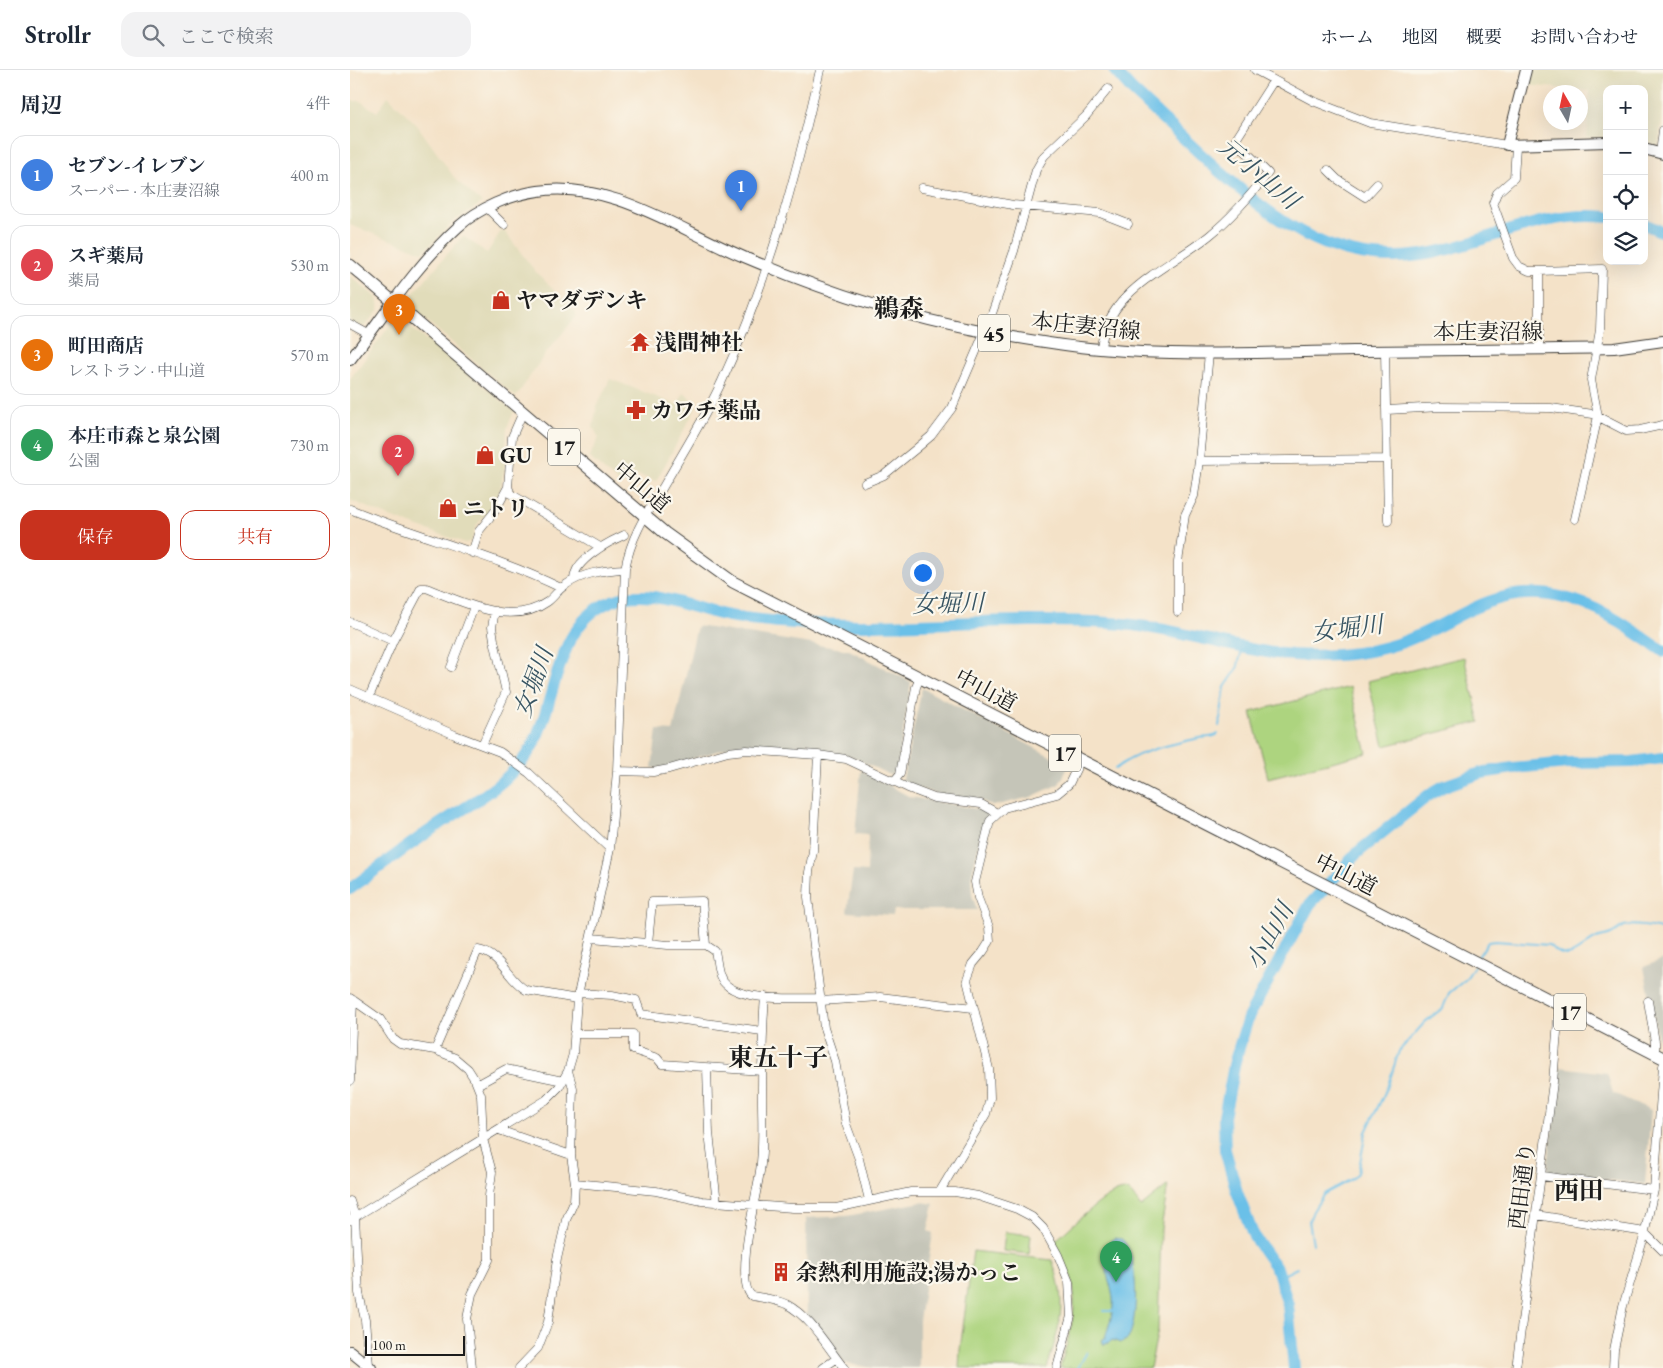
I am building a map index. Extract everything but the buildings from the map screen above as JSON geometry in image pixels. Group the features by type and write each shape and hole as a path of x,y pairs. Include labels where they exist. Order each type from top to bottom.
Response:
{"highway":[{"name":"中山道","path":"350,265 686,550 738,585 1659,1056"}],"main road":[{"path":"1526,70 1512,145 1603,142"},
{"path":"1648,150 1661,154"},
{"name":"本庄妻沼線","path":"350,360 431,256 460,225 487,208 521,194 548,190 576,190 600,194 633,206 768,266 855,300 984,332 1101,349 1209,353 1539,349 1597,348 1663,341"},
{"path":"350,1351 370,1366"}],"street":[{"path":"352,1218 447,1158 499,1130 546,1100 563,1081 568,1071 573,1054 578,996 610,849 616,771 620,658 624,617 624,580 632,539 708,411 745,329 768,266 798,167 820,70"},
{"path":"1255,70 1313,100 1370,123 1512,145 1514,178 1497,193 1493,203 1510,251 1519,266 1539,271 1602,269 1602,299 1597,348 1591,380 1598,416 1575,519"},
{"path":"1101,349 1102,333 1128,294 1209,236 1236,211 1268,173 1235,141 1274,80"},
{"path":"864,482 884,475 931,436 952,408 984,332 1014,251 1036,170 1044,156 1086,116 1108,89"},
{"path":"1661,154 1663,130"},
{"path":"1328,170 1337,179 1365,197 1377,184"},
{"path":"922,188 1025,207 1100,213 1128,224"},
{"path":"487,208 504,225"},
{"path":"1539,271 1539,349"},
{"path":"350,324 370,334"},
{"path":"1385,350 1388,521"},
{"path":"1178,612 1178,562 1185,515 1194,496 1209,353"},
{"path":"1387,410 1506,407 1551,408 1598,416 1626,430 1640,430 1663,425"},
{"path":"472,553 479,531 495,511 508,487 512,437 523,412"},
{"path":"1199,461 1387,459"},
{"path":"508,487 511,494 600,547"},
{"path":"350,508 389,525 526,571 561,588"},
{"path":"574,579 576,571 600,547 624,535"},
{"path":"369,697 393,641 421,588 426,588 474,607 514,612 537,607 547,602 561,588 574,579 590,573 625,569"},
{"path":"451,667 474,607"},
{"path":"482,745 506,692 493,633 495,611"},
{"path":"350,622 393,641"},
{"path":"894,781 900,774 916,687 920,678"},
{"path":"350,689 500,752 529,773 610,849"},
{"path":"616,771 654,772 728,752 746,750 818,755 846,759 934,798 981,804 997,813"},
{"path":"818,755 813,851 808,897 824,1028 837,1070 846,1124 869,1200"},
{"path":"940,1191 986,1114 990,1098 989,1069 967,985 968,974 972,964 988,947 990,933 978,898 976,875 990,821 1004,808 1057,794 1064,790 1080,761"},
{"path":"648,943 652,902 702,901 706,945"},
{"path":"592,938 648,943 706,945 715,951 720,977 728,987 765,997 821,1000 880,996 973,1008"},
{"path":"436,1050 478,950 487,951 519,986 526,990 578,996 612,995 636,1000 641,1014 762,1031"},
{"path":"765,997 762,1031 760,1166 752,1205 746,1257 749,1294 790,1307 817,1333 844,1368"},
{"path":"351,999 380,1019 393,1039 400,1044 436,1050 455,1058 468,1069 481,1095 483,1139 492,1172 488,1196 490,1248 485,1270 476,1285 468,1306 468,1347 472,1368"},
{"path":"350,1081 351,999"},
{"path":"1648,1001 1659,1056"},
{"name":"西田通り","path":"1516,1368 1541,1176 1558,1020 1562,1008"},
{"path":"574,1034 633,1034 633,1050 657,1058 662,1064 762,1071"},
{"path":"1613,1368 1614,1350 1623,1306 1645,1233 1654,1190 1663,1066"},
{"path":"707,1068 709,1132 717,1203"},
{"path":"477,1085 506,1069 563,1081"},
{"path":"519,1368 538,1348 548,1322 557,1259 566,1220 574,1202 575,1183 571,1155 572,1088 568,1071"},
{"path":"499,1130 571,1155"},
{"path":"1541,1176 1654,1190"},
{"path":"575,1183 656,1191 692,1200 717,1203 836,1208 911,1192 940,1191 962,1193 1025,1212 1042,1228 1064,1267 1070,1288 1069,1324 1057,1368"},
{"path":"350,1201 359,1293 365,1320 370,1366"},
{"path":"1536,1215 1645,1233 1663,1252"},
{"path":"823,1368 836,1359"}],"shaded area":[{"path":"1529,70 1663,70 1663,107 1658,145 1648,143 1648,85 1603,85 1603,137 1587,137 1590,91 1588,91 1588,85 1543,85 1543,87 1525,85"},
{"path":"388,96 417,125 456,180 482,203 454,221 423,252 350,225 350,101 360,101 377,112"},
{"path":"501,231 505,232 535,271 576,312 576,317 545,354 516,397 414,310 412,295 463,236 487,253"},
{"path":"350,276 377,298 379,309 365,326 361,327 350,321"},
{"path":"400,319 514,411 507,428 505,465 500,490 491,508 476,526 471,541 465,543 390,517 350,500 350,379 394,320"},
{"path":"610,379 677,405 684,393 693,401 696,408 656,481 629,472 621,485 589,457 599,438 593,427 597,406"},
{"path":"697,626 849,650 911,682 897,770 890,775 848,755 733,746 663,768 652,768 657,730 673,731"},
{"path":"922,688 1069,766 1059,784 1031,797 993,806 978,799 946,797 902,783"},
{"path":"861,770 910,797 988,811 971,878 972,895 977,910 894,910 893,915 847,912 853,871 867,872 868,835 855,834"},
{"path":"1663,959 1663,1051 1660,1049 1644,967"},
{"path":"1560,1067 1607,1073 1613,1093 1651,1110 1645,1184 1547,1173"},
{"path":"922,1202 934,1204 928,1231 933,1233 919,1320 919,1368 874,1368 844,1363 807,1316 806,1218 847,1216"}],"green space":[{"path":"1464,657 1480,722 1384,746 1368,681"},
{"path":"1350,687 1367,753 1268,778 1251,712"},
{"path":"1168,1185 1161,1229 1158,1330 1150,1368 1060,1368 1072,1323 1074,1300 1071,1277 1055,1241 1090,1210 1112,1194 1121,1190 1128,1191 1141,1207"},
{"path":"1005,1232 1031,1235 1029,1254 1003,1251"},
{"path":"973,1251 1052,1260 1060,1289 1061,1302 1059,1326 1047,1368 959,1368"}],"water":[{"path":"1114,1238 1122,1239 1128,1247 1132,1259 1136,1288 1134,1317 1128,1339 1120,1343 1113,1340 1104,1345 1102,1340 1105,1338 1112,1313 1113,1298 1104,1259 1108,1244"}],"waterway":[{"name":"元小山川","path":"1114,70 1132,90 1233,183 1260,205 1287,224 1315,239 1344,250 1375,256 1409,257 1445,250 1545,221 1586,216 1603,217"},
{"name":"元小山川","path":"1648,226 1663,232"},
{"name":"女堀川","path":"350,889 418,839 482,797 507,777 528,753 538,734 559,668 567,647 578,628 592,612 612,601 627,597 656,597 714,613 780,622 862,625 1027,621 1109,623 1179,633 1270,652 1319,656 1358,653 1384,648 1419,636 1496,599 1517,595 1540,594 1565,598 1604,613 1663,651"},
{"path":"1219,726 1225,687 1237,669 1243,646"},
{"path":"1115,769 1124,762 1155,749 1199,738 1212,737 1218,734"},
{"name":"小山川","path":"1294,1368 1288,1305 1278,1271 1254,1237 1237,1192 1225,1150 1224,1117 1235,1061 1248,1018 1310,904 1357,853 1430,794 1444,786 1481,773 1513,768 1568,763 1632,762 1663,758"},
{"path":"1478,957 1488,942 1549,945 1557,952 1569,955 1599,937 1611,934 1624,926 1644,926 1663,930"},
{"path":"1313,1244 1309,1221 1313,1211 1324,1194 1352,1179 1358,1173 1366,1132 1387,1088 1399,1051 1426,1021 1443,1008 1449,993 1466,979 1474,966"},
{"path":"1279,1277 1297,1268"},
{"path":"1103,1311 1114,1311"},
{"path":"1078,1368 1087,1352"}],"place":[{"name":"セブン-イレブン","path":"741,211"},
{"name":"ヤマダデンキ","path":"501,300"},
{"name":"町田商店","path":"399,335"},
{"name":"浅間神社","path":"640,342"},
{"name":"カワチ薬品","path":"636,410"},
{"name":"GU","path":"485,455"},
{"name":"スギ薬局","path":"398,476"},
{"name":"ニトリ","path":"448,508"},
{"name":"余熱利用施設;湯かっこ","path":"781,1272"},
{"name":"本庄市森と泉公園","path":"1116,1282"}],"district":[{"name":"鵜森","path":"899,308"},
{"name":"東五十子","path":"778,1057"},
{"name":"西田","path":"1579,1190"}]}
